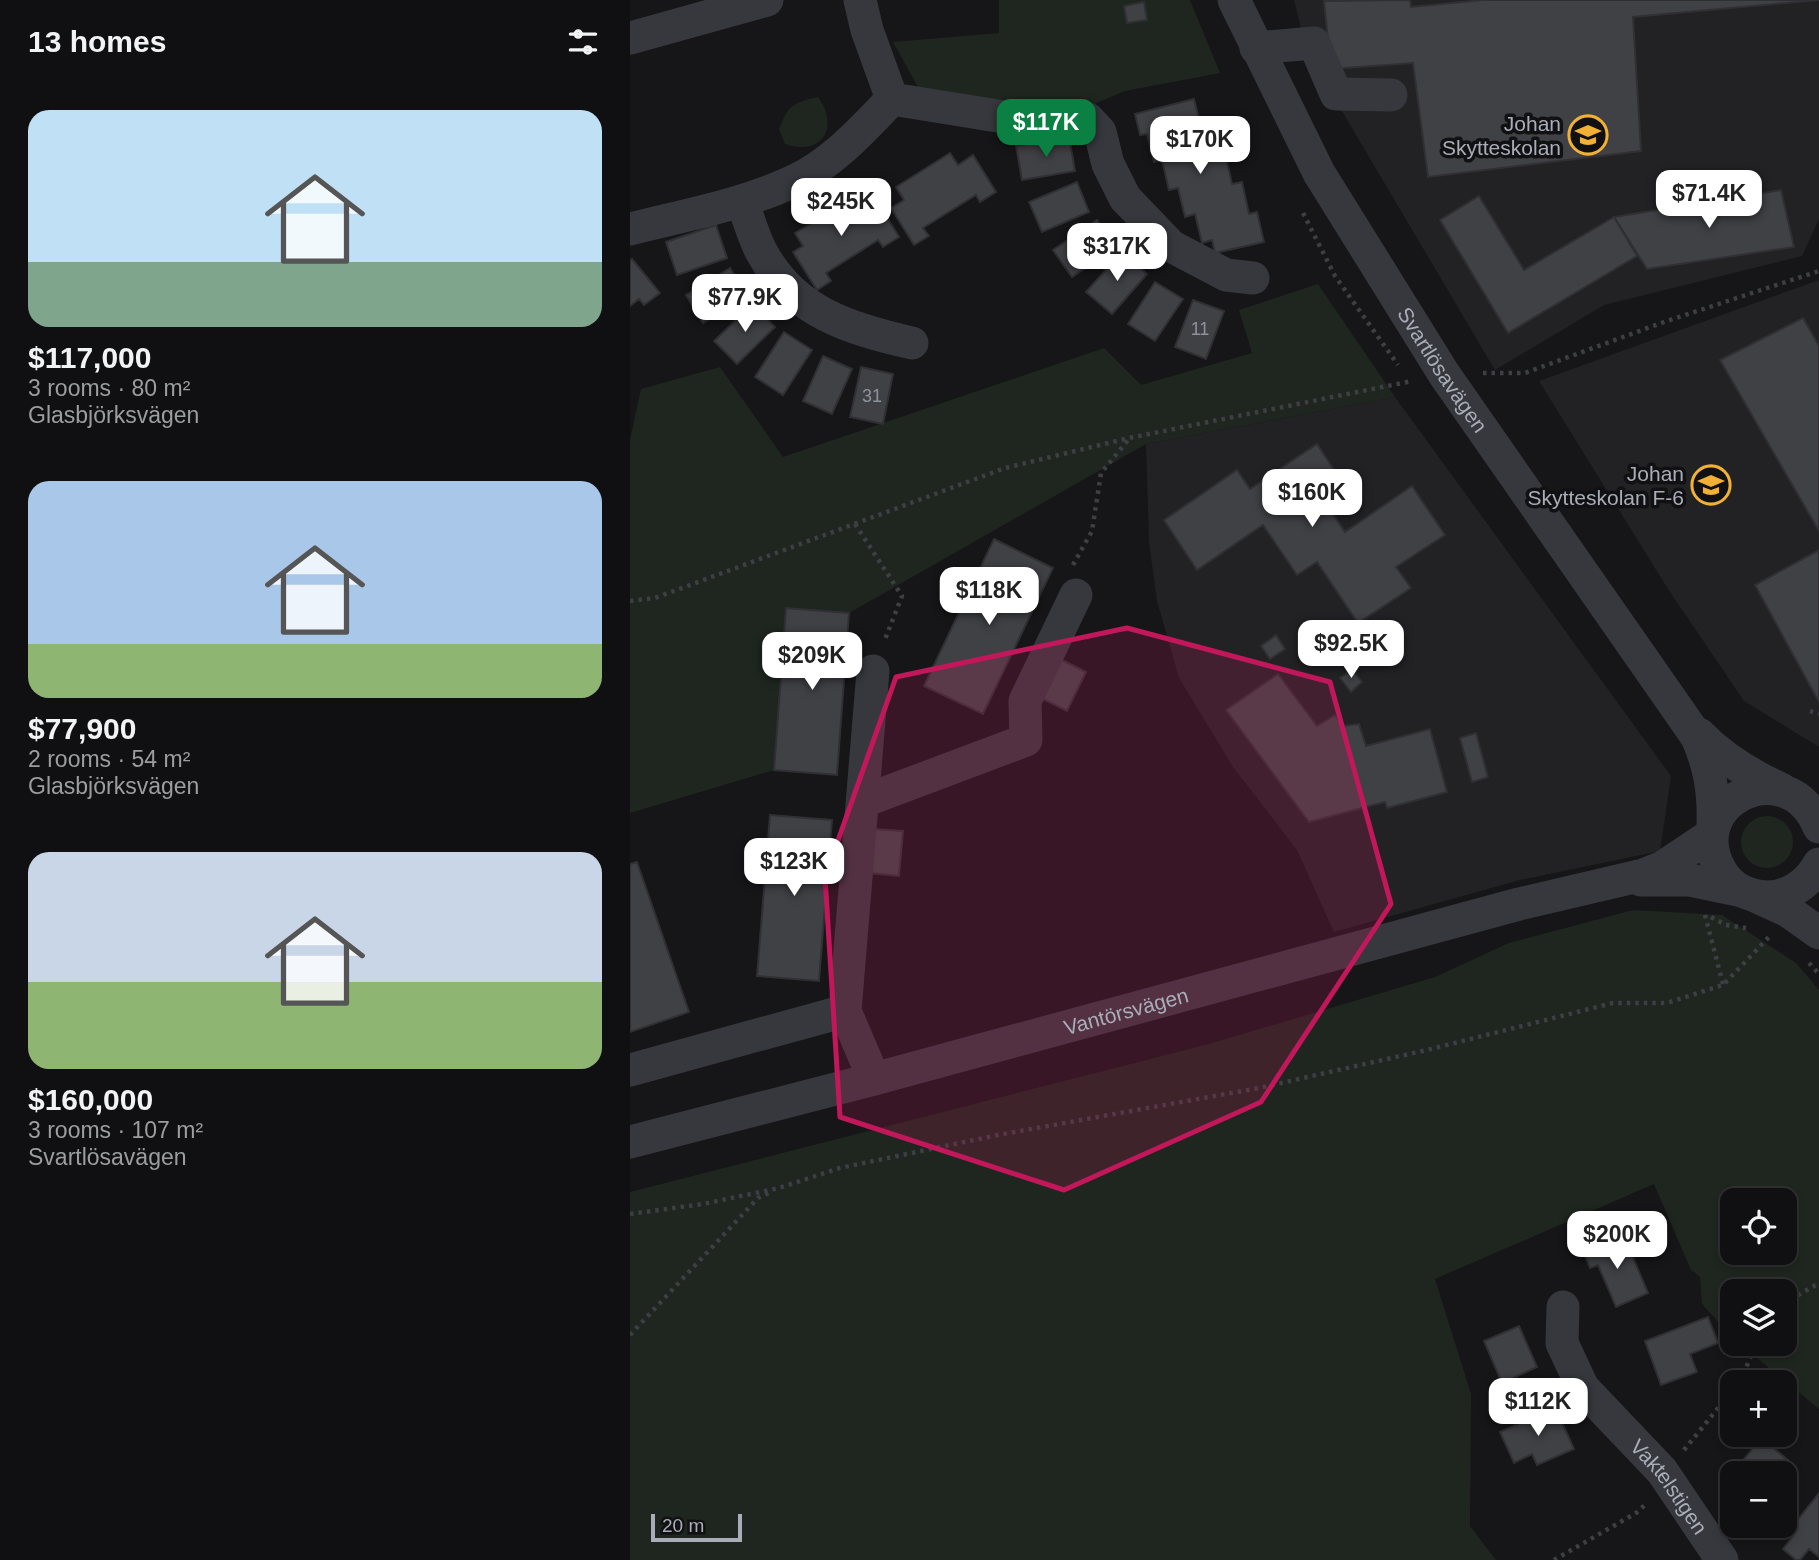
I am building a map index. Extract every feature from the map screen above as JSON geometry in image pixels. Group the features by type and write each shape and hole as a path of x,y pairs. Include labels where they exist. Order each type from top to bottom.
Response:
{"street":[{"path":"630,38 766,0"},
{"path":"860,0 867,30 892,99"},
{"name":"Svartlösavägen","path":"1234,0 1320,173 1444,374 1686,719 1707,743 1732,764 1807,806"},
{"path":"1256,48 1314,43 1336,93 1391,95"},
{"path":"630,229 742,201 795,180 830,158 892,99"},
{"path":"892,99 1023,120 1088,119 1100,132 1108,164 1125,198 1171,246 1226,275 1253,278"},
{"path":"742,201 760,250 780,281 834,321 864,332 912,343"},
{"path":"864,801 1026,740 1025,701 1076,595"},
{"path":"873,671 845,1011 874,1079"},
{"name":"Svartlösavägen","path":"1686,719 1706,757 1712,777 1715,863 1725,878 1747,893"},
{"name":"Vantörsvägen","path":"630,1142 874,1079 1520,904 1622,881 1663,867 1712,829 1722,811 1735,798 1751,790 1769,787 1807,806"},
{"path":"1747,893 1774,897 1791,892 1818,875"},
{"name":"Vantörsvägen","path":"1622,881 1667,878 1690,880 1747,893"},
{"path":"1747,893 1788,911 1819,933"},
{"path":"630,1070 845,1011"},
{"name":"Vaktelstigen","path":"1563,1307 1562,1343 1584,1388 1662,1471 1722,1560"}],"path":[{"path":"630,601 655,598 1005,468 1129,438 1444,374 1525,373 1664,322 1819,271"},
{"path":"1076,595 1067,576 1092,531 1101,472 1129,438"},
{"path":"855,524 902,596 873,671"},
{"path":"1810,711 1819,714"},
{"path":"1704,909 1723,985"},
{"path":"630,1214 703,1204 779,1188 840,1168 998,1135 1259,1088 1427,1051 1612,1003 1667,1003 1723,985 1773,933"},
{"path":"630,1335 758,1198 779,1188"},
{"path":"1797,1296 1819,1283"},
{"path":"1554,1560 1636,1513 1670,1483 1681,1454 1720,1406"}],"highlighted area":[{"path":"1127,628 1330,682 1391,904 1261,1102 1064,1190 840,1117 825,877 896,677"}],"shaded area":[{"path":"999,0 1190,0 1220,73 1125,91 1075,112 918,87 893,42 999,33"},
{"name":"Johan Skytteskolan","path":"1294,0 1819,0 1819,219 1802,256 1604,305 1495,370 1307,52"},
{"path":"818,97 827,119 824,137 809,146 785,144 779,129 785,115 797,103"},
{"name":"Johan Skytteskolan F-6","path":"1819,280 1819,747 1744,701 1668,589 1539,381"},
{"path":"1318,284 1395,397 1146,444 849,613 787,609 774,770 630,813 630,440 641,389 720,367 783,457 1104,348 1141,385 1252,353 1239,310"},
{"path":"1395,397 1671,776 1660,851 1520,880 1334,932 1297,850 1233,767 1179,678 1157,601 1149,542 1146,444"},
{"path":"1767,816 1777,818 1785,824 1791,832 1791,852 1785,860 1777,866 1767,868 1757,866 1749,860 1743,852 1741,842 1743,832 1749,824 1757,818"},
{"path":"1633,910 1722,915 1796,963 1819,990 1819,1409 1797,1391 1797,1370 1772,1370 1755,1356 1797,1356 1797,1279 1720,1279 1720,1324 1702,1304 1700,1277 1691,1270 1654,1184 1435,1279 1471,1394 1470,1526 1496,1560 630,1560 630,1192 1209,1044 1435,977 1509,943"}],"building":[{"path":"1410,0 1411,7 1483,0 1819,0 1633,17 1641,151 1428,177 1413,63 1331,69 1324,1"},
{"path":"1144,2 1147,20 1127,23 1124,6"},
{"path":"1194,99 1202,131 1211,129 1217,159 1226,157 1232,184 1242,182 1249,214 1257,212 1264,242 1215,253 1212,240 1202,243 1195,214 1185,217 1178,188 1169,190 1162,160 1154,162 1147,134 1140,135 1135,114"},
{"path":"1069,137 1075,171 1022,180 1016,146"},
{"path":"950,153 958,165 973,155 996,192 980,202 976,195 923,228 929,236 914,245 891,208 904,200 896,187"},
{"path":"1077,182 1089,212 1042,232 1029,202"},
{"path":"1781,190 1794,247 1647,269 1614,217"},
{"path":"1479,196 1524,270 1614,217 1637,256 1508,333 1440,220"},
{"path":"853,198 860,210 876,200 899,237 883,247 878,240 826,273 831,281 817,290 793,252 803,246 795,233"},
{"path":"1097,220 1116,247 1072,277 1053,250"},
{"path":"716,225 727,258 677,275 666,242"},
{"path":"1122,252 1147,274 1112,314 1086,292"},
{"path":"632,259 660,293 644,305 639,299 630,306"},
{"path":"730,268 747,295 703,323 686,295"},
{"path":"1155,282 1183,299 1155,341 1128,324"},
{"path":"1193,300 1224,311 1206,359 1175,347"},
{"path":"753,304 775,327 737,364 714,341"},
{"path":"1803,318 1819,346 1819,531 1720,360"},
{"path":"784,332 812,350 783,395 755,377"},
{"path":"823,356 852,369 832,414 803,401"},
{"path":"861,367 893,374 883,424 850,417"},
{"path":"1317,444 1352,497 1331,511 1345,532 1412,486 1445,535 1396,567 1411,588 1358,623 1317,562 1297,575 1263,525 1197,570 1164,520 1237,470 1250,489"},
{"path":"994,539 1053,568 983,714 924,686"},
{"path":"1819,550 1819,702 1755,585"},
{"path":"786,608 849,613 837,775 774,770"},
{"path":"1276,635 1285,649 1270,659 1261,646"},
{"path":"1060,659 1086,672 1067,711 1041,698"},
{"path":"1352,669 1362,682 1351,692 1340,678"},
{"path":"1278,674 1317,726 1335,715 1343,726 1359,724 1366,746 1430,729 1447,792 1387,808 1385,802 1309,822 1226,710"},
{"path":"1476,733 1488,777 1472,782 1460,738"},
{"path":"770,815 832,820 819,981 757,976"},
{"path":"874,829 903,831 899,876 869,873"},
{"path":"637,862 689,1012 630,1032 630,864"},
{"path":"1613,1238 1620,1252 1629,1248 1648,1293 1616,1307 1598,1265 1590,1268 1583,1251"},
{"path":"1708,1317 1718,1343 1690,1354 1697,1372 1661,1385 1645,1341"},
{"path":"1519,1326 1537,1367 1502,1383 1484,1341"},
{"path":"1555,1407 1574,1449 1537,1465 1532,1454 1514,1463 1500,1432"},
{"path":"1754,1447 1772,1447 1788,1460 1742,1461"},
{"path":"1819,1493 1819,1557 1809,1549 1800,1560 1796,1560 1783,1549 1791,1538 1797,1538 1797,1521"}],"place":[{"name":"Johan Skytteskolan","path":"1588,135"},
{"name":"Johan Skytteskolan F-6","path":"1711,485"}]}
